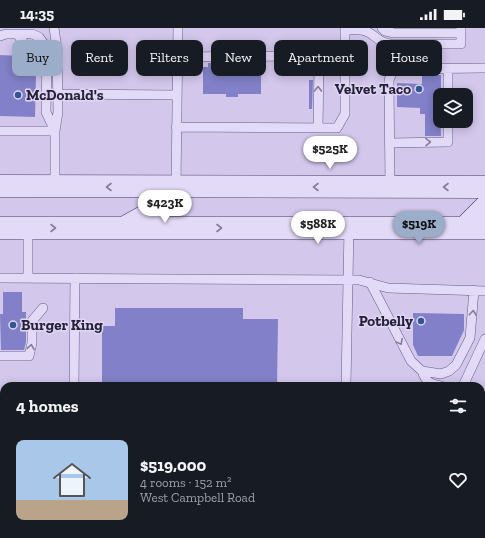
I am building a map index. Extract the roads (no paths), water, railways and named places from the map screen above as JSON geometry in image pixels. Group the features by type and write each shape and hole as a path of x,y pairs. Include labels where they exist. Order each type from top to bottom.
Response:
{"main road":[{"path":"0,186 485,187"},
{"path":"124,228 161,207 176,187"},
{"path":"0,228 474,228 485,207"}],"lane":[{"path":"54,28 57,48 58,94 58,112 55,131 55,187"},
{"path":"178,28 178,40"},
{"path":"176,127 336,128 345,114 345,29 364,30 382,43 461,44 461,30 394,33 385,31 382,28"},
{"path":"0,36 6,34 32,34 39,37 41,40"},
{"path":"17,34 21,40"},
{"path":"203,57 314,57 319,65 318,128"},
{"path":"390,187 389,80 392,73 397,69 485,68"},
{"path":"448,69 448,88"},
{"path":"46,76 46,112 55,131"},
{"path":"176,187 178,76"},
{"path":"58,94 177,95"},
{"path":"389,143 448,142 448,128"},
{"path":"0,131 55,131"},
{"path":"28,228 28,278"},
{"path":"346,382 349,228"},
{"path":"0,278 359,280 388,288 485,291"},
{"path":"74,382 75,278"},
{"path":"370,282 411,361 422,372 428,382"},
{"path":"422,372 441,374 456,365 470,338 474,290"},
{"path":"0,356 29,356 32,343 32,321 43,308"},
{"path":"464,382 485,339"}],"place":[{"name":"Velvet Taco","path":"419,89"},
{"name":"McDonald's","path":"18,95"},
{"name":"Potbelly","path":"421,321"},
{"name":"Burger King","path":"13,325"}]}
